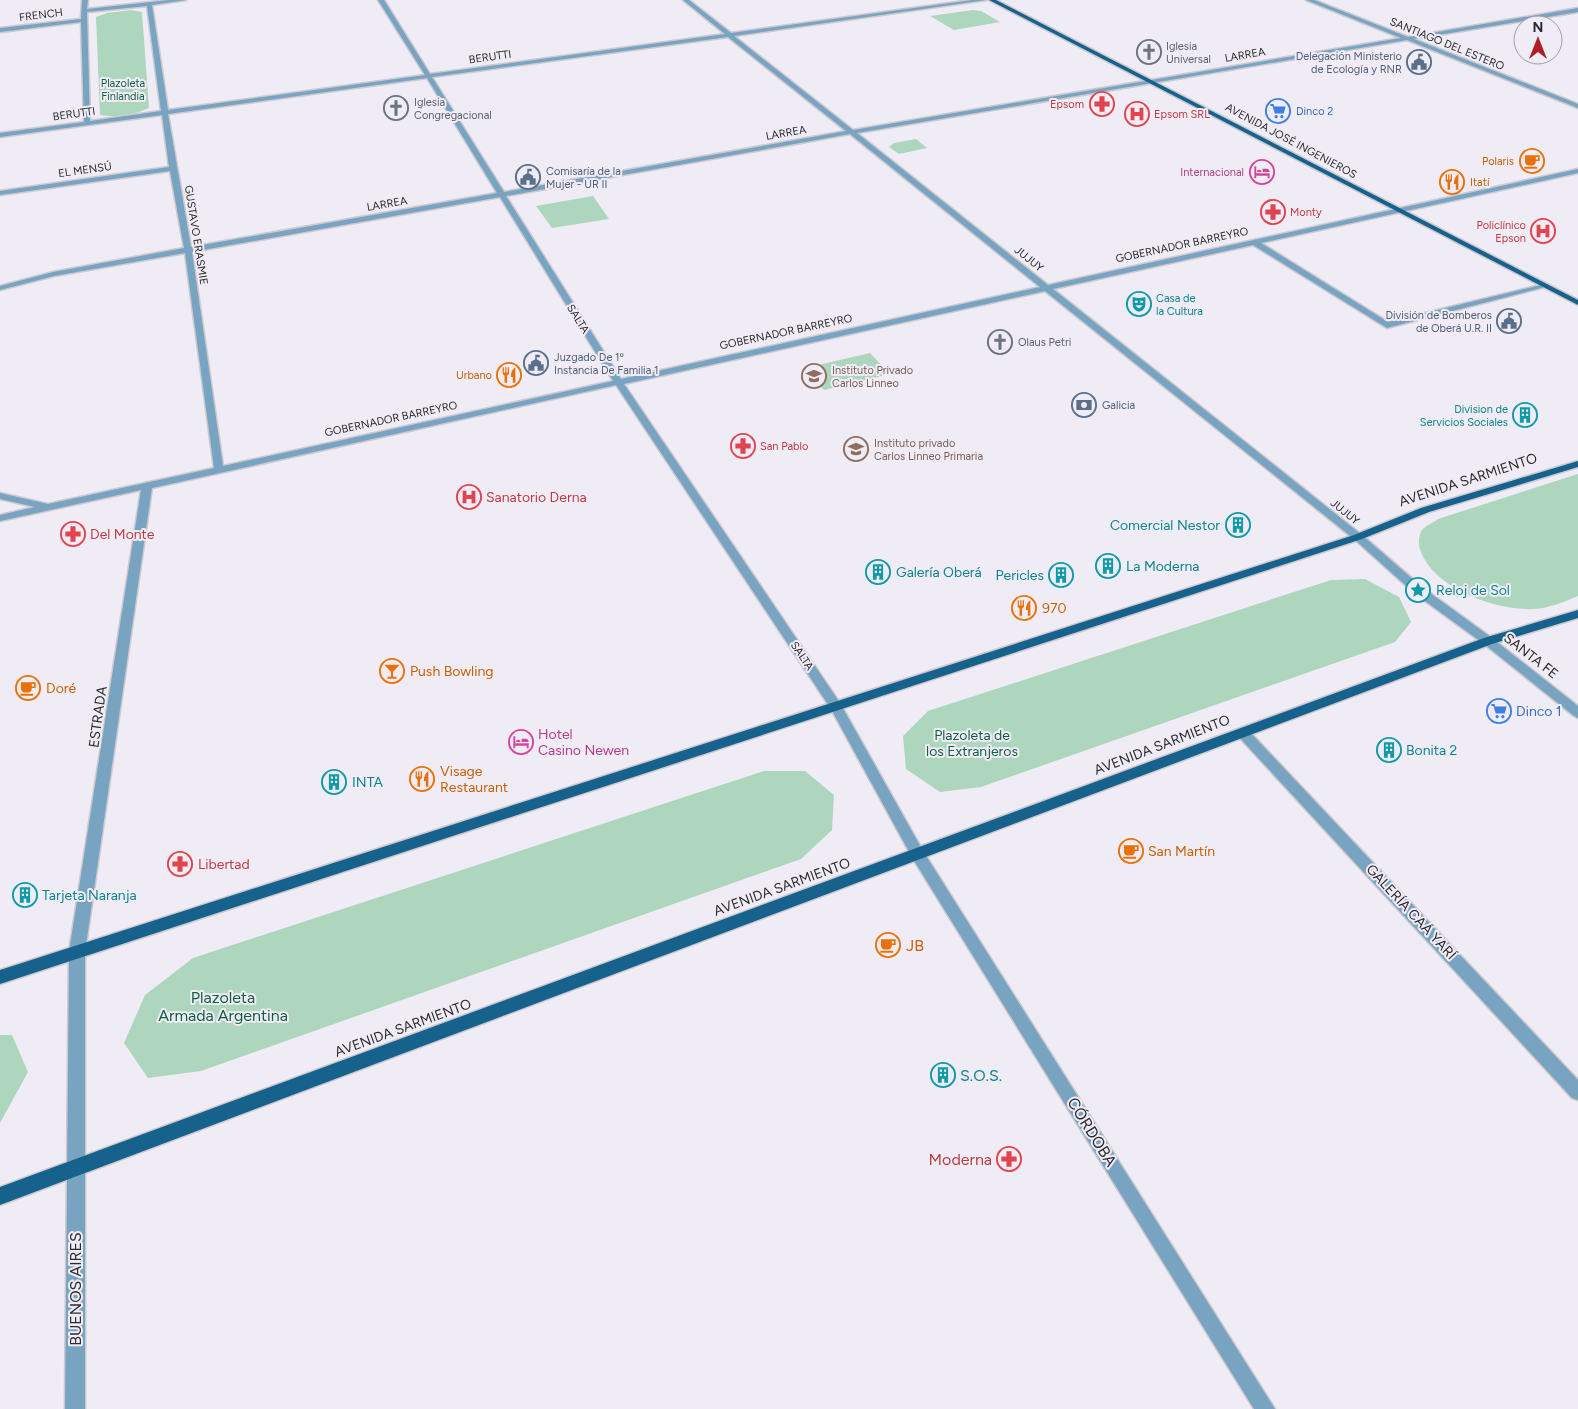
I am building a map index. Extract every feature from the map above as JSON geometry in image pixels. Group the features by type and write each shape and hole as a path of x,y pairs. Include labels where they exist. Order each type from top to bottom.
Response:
{"main road":[{"name":"AVENIDA JOSÉ INGENIEROS","path":"992,0 1578,303"},
{"name":"AVENIDA SARMIENTO","path":"0,977 1358,537 1425,510 1578,464"},
{"name":"AVENIDA SARMIENTO","path":"0,1196 1488,641 1578,614"}],"street":[{"path":"85,0 86,123"},
{"path":"85,11 183,0"},
{"name":"SALTA","path":"381,0 618,382 836,706 918,855"},
{"name":"JUJUY","path":"686,0 1358,537 1418,590 1488,641"},
{"name":"BERUTTI","path":"0,135 983,0"},
{"name":"SANTIAGO DEL ESTERO","path":"1309,0 1578,106"},
{"name":"GUSTAVO ERASMIE","path":"149,4 188,250 219,470"},
{"name":"LARREA","path":"0,288 53,274 852,132 1578,10"},
{"name":"FRENCH","path":"0,30 84,20"},
{"name":"EL MENSÚ","path":"0,193 174,169"},
{"name":"GOBERNADOR BARREYRO","path":"0,518 1578,171"},
{"path":"1254,242 1387,325 1544,286"},
{"name":"ESTRADA","path":"75,1168 77,952 147,486"},
{"path":"0,496 49,507"},
{"name":"SANTA FE","path":"1488,641 1578,713"},
{"name":"GALERÍA CAÁ YARÍ","path":"1243,733 1578,1092"},
{"name":"CÓRDOBA","path":"918,855 1265,1409"},
{"name":"BUENOS AIRES","path":"75,1168 75,1409"}],"green space":[{"name":"Plazoleta Finlandia","path":"131,10 142,12 149,108 125,115 100,115 96,17 107,13"},
{"path":"973,10 981,11 1000,22 954,30 930,16"},
{"path":"916,139 927,148 899,154 889,147 894,143"},
{"path":"593,196 609,219 552,228 536,206"},
{"path":"870,353 890,374 824,390 805,368"},
{"path":"1578,474 1578,596 1551,606 1534,609 1503,606 1486,602 1453,587 1439,577 1428,565 1419,547 1420,535 1422,530 1438,519"},
{"name":"Plazoleta de los Extranjeros","path":"1365,579 1399,597 1411,622 1395,642 981,787 940,792 906,769 903,736 928,711 1331,580"},
{"name":"Plazoleta Armada Argentina","path":"764,771 805,771 834,795 832,830 801,859 201,1071 148,1078 124,1043 145,995 193,958"},
{"path":"0,1035 12,1035 28,1072 0,1123"}],"place":[{"name":"Iglesia Universal","path":"1149,52"},
{"name":"Delegación Ministerio de Ecología y RNR","path":"1419,62"},
{"name":"Epsom","path":"1102,104"},
{"name":"Iglesia Congregacional","path":"396,108"},
{"name":"Dinco 2","path":"1278,111"},
{"name":"Epsom SRL","path":"1137,114"},
{"name":"Polaris","path":"1532,161"},
{"name":"Internacional","path":"1262,172"},
{"name":"Comisaría de la Mujer - UR II","path":"528,177"},
{"name":"Itatí","path":"1452,182"},
{"name":"Monty","path":"1273,212"},
{"name":"Policlínico Epson","path":"1543,231"},
{"name":"Casa de la Cultura","path":"1139,304"},
{"name":"División de Bomberos de Oberá U.R. II","path":"1509,321"},
{"name":"Olaus Petri","path":"1000,342"},
{"name":"Juzgado De 1º Instancia De Familia 1","path":"536,363"},
{"name":"Urbano","path":"509,375"},
{"name":"Instituto Privado Carlos Linneo","path":"814,376"},
{"name":"Galicia","path":"1084,405"},
{"name":"Division de Servicios Sociales","path":"1525,415"},
{"name":"San Pablo","path":"743,446"},
{"name":"Instituto privado Carlos Linneo Primaria","path":"856,449"},
{"name":"Sanatorio Derna","path":"469,497"},
{"name":"Comercial Nestor","path":"1238,525"},
{"name":"Del Monte","path":"73,534"},
{"name":"La Moderna","path":"1108,566"},
{"name":"Galería Oberá","path":"878,572"},
{"name":"Pericles","path":"1061,575"},
{"name":"Reloj de Sol","path":"1418,590"},
{"name":"970","path":"1024,608"},
{"name":"Push Bowling","path":"392,671"},
{"name":"Doré","path":"28,688"},
{"name":"Dinco 1","path":"1499,711"},
{"name":"Hotel Casino Newen","path":"521,742"},
{"name":"Bonita 2","path":"1389,750"},
{"name":"Visage Restaurant","path":"422,779"},
{"name":"INTA","path":"334,782"},
{"name":"San Martín","path":"1131,851"},
{"name":"Libertad","path":"180,864"},
{"name":"Tarjeta Naranja","path":"25,895"},
{"name":"JB","path":"888,945"},
{"name":"S.O.S.","path":"943,1075"},
{"name":"Moderna","path":"1009,1159"}]}
